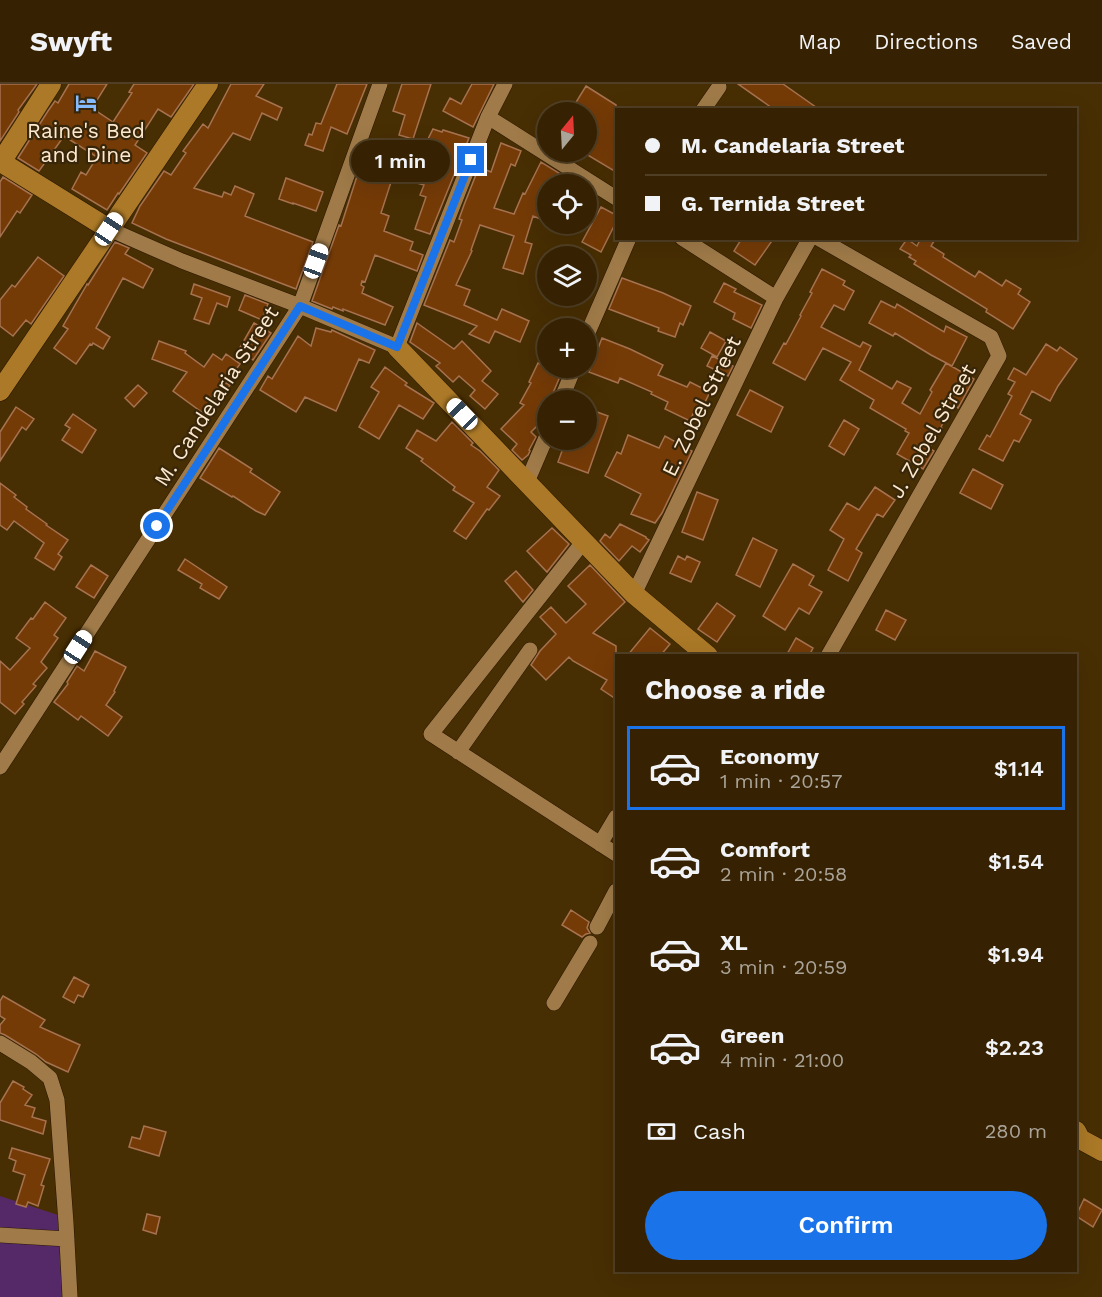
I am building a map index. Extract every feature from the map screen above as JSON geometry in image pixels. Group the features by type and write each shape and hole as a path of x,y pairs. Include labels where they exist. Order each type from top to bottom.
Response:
{"main road":[{"path":"51,84 0,163 109,229"},
{"path":"0,390 208,84"},
{"path":"397,347 634,594 706,654"},
{"path":"1077,1133 1080,1139 1102,1151"}],"street":[{"name":"M. Candelaria Street","path":"0,768 300,306 380,84"},
{"path":"109,229 182,261 300,306 397,347 488,117 505,84"},
{"path":"705,108 718,87"},
{"path":"488,117 615,197"},
{"path":"594,318 628,240"},
{"path":"685,240 776,298"},
{"name":"E. Zobel Street","path":"634,594 776,298 809,240"},
{"name":"J. Zobel Street","path":"821,240 991,337 999,356 829,654"},
{"path":"527,482 541,450"},
{"path":"584,541 431,734 615,853"},
{"path":"458,752 530,650"},
{"path":"600,844 615,819"},
{"path":"597,927 615,893"},
{"path":"554,1003 590,943"},
{"path":"0,1043 31,1062 50,1078 57,1100 70,1297"},
{"path":"0,1235 67,1239"}],"shaded area":[{"path":"0,1196 58,1215 62,1297 0,1297"}],"building":[{"path":"0,84 37,84 0,141"},
{"path":"69,84 107,84 92,108 113,122 132,93 129,92 134,84 194,84 171,117 158,109 135,145 147,153 107,210 72,189 81,172 86,175 97,157 64,136 39,171 18,158 48,111 55,101 58,103"},
{"path":"231,84 264,84 256,96 282,108 277,120 262,113 250,140 233,133 194,188 222,197 224,192 231,195 235,186 254,194 245,216 313,242 296,289 166,239 132,223 140,206 164,171 171,175 186,153 183,151 203,124 208,128"},
{"path":"337,84 367,84 347,134 331,127 323,151 305,145 316,123 321,124"},
{"path":"402,84 431,84 413,139 399,135 405,115 393,111"},
{"path":"472,84 494,84 473,127 443,111 450,98 461,104"},
{"path":"738,84 783,84 817,108 772,108"},
{"path":"586,86 616,105 615,171 597,161 597,102 576,102"},
{"path":"433,129 469,138 430,234 415,229 426,197 420,195 424,185 406,180 416,162 431,167 438,148 426,143"},
{"path":"501,143 521,151 515,166 511,164 494,208 514,214 541,162 560,174 537,174 537,218 533,216 525,242 532,244 523,274 503,268 514,236 480,225 472,251 456,285 470,290 464,305 497,320 502,309 529,321 520,342 495,331 489,343 469,334 477,326 424,305 450,240 454,242 462,220 459,219 479,167 491,172"},
{"path":"377,149 406,159 400,178 393,176 381,213 389,216 384,231 413,242 410,250 423,255 417,271 375,255 365,282 362,281 361,285 364,287 362,293 393,307 385,325 343,309 343,311 333,307 332,309 312,301 339,225 341,226 358,173 368,177"},
{"path":"3,177 32,195 20,213 17,211 0,237 0,182"},
{"path":"286,178 323,192 316,211 279,199"},
{"path":"601,207 615,214 615,224 601,252 597,250 597,246 590,246 582,242 586,234 597,234 597,214"},
{"path":"741,240 773,240 755,265 734,251"},
{"path":"906,240 917,246 920,240 935,240 931,246 944,254 943,257 975,277 979,271 1002,286 1006,280 1021,289 1018,294 1030,302 1013,329 986,312 987,309 914,264 916,261 909,257 911,255 900,249"},
{"path":"115,242 129,248 125,254 153,269 143,288 123,278 96,328 110,337 103,349 93,343 90,344 76,364 54,348 68,329 63,326 87,284"},
{"path":"38,257 64,276 31,324 26,320 13,336 0,326 0,300 12,285 15,287"},
{"path":"822,269 845,281 843,285 854,291 844,310 834,305 821,327 860,347 863,342 871,346 859,370 892,389 897,381 911,388 902,403 920,414 932,392 930,390 946,363 974,379 958,408 953,404 942,428 929,448 934,451 923,469 897,454 909,433 905,431 906,429 870,408 874,400 840,380 851,362 823,348 805,380 773,363 801,316"},
{"path":"622,278 691,306 683,325 680,323 675,337 658,331 659,328 609,309"},
{"path":"724,283 736,289 734,292 762,305 751,328 733,319 735,313 714,302"},
{"path":"194,284 230,297 227,307 217,303 209,324 194,319 202,298 191,294"},
{"path":"245,295 268,304 262,320 239,310"},
{"path":"881,301 895,308 897,304 944,332 946,326 967,337 952,366 895,333 893,336 869,323"},
{"path":"254,323 271,333 253,360 238,351"},
{"path":"417,323 454,349 462,341 491,371 482,381 498,394 485,409 470,396 475,390 459,376 453,382 436,366 440,363 410,342"},
{"path":"316,328 331,332 332,330 375,350 369,363 359,359 336,411 305,397 296,412 260,390 268,376 272,379 298,336 311,346"},
{"path":"710,332 726,341 717,357 701,348"},
{"path":"602,338 663,365 658,375 687,387 690,382 710,392 698,416 693,414 690,421 665,409 668,402 651,394 652,392 620,378 618,383 597,375 597,351"},
{"path":"159,341 186,351 185,353 204,367 213,354 222,360 226,354 240,364 226,383 230,385 207,416 173,391 187,372 152,359"},
{"path":"1046,344 1057,351 1060,347 1077,359 1050,401 1032,391 1020,414 1031,420 1019,442 1014,440 1003,461 979,449 987,435 990,437 1012,396 1008,394 1015,382 1008,379 1014,368 1026,375"},
{"path":"712,356 733,366 728,376 707,366"},
{"path":"537,365 537,378 559,378 554,390 537,390 537,426 531,432 536,437 528,455 522,460 512,450 517,444 501,429 524,405 520,403 531,383 529,382"},
{"path":"385,367 407,383 405,385 434,403 423,419 399,405 379,439 359,427 379,392 371,387"},
{"path":"138,385 147,393 134,407 125,398"},
{"path":"750,390 783,407 771,432 737,415"},
{"path":"16,407 34,419 26,430 22,427 0,461 0,432"},
{"path":"597,412 608,416 597,447"},
{"path":"73,414 96,430 82,453 62,440 70,428 65,425"},
{"path":"844,420 859,429 844,455 829,446"},
{"path":"452,422 473,443 471,445 499,470 487,487 500,496 489,510 487,509 466,539 454,531 474,503 453,490 455,487 421,461 423,459 406,448 417,430 436,441"},
{"path":"628,435 659,448 665,436 692,451 655,523 631,514 641,494 605,476 617,452 621,454"},
{"path":"219,448 252,469 250,472 280,492 265,515 200,478"},
{"path":"562,450 596,450 588,473 558,462"},
{"path":"973,469 1003,485 991,509 960,493"},
{"path":"0,483 16,495 14,497 27,507 26,509 68,540 58,554 62,557 54,570 35,558 44,543 14,521 7,530 0,525"},
{"path":"875,487 895,500 883,517 877,514 856,549 862,553 848,581 828,570 844,539 830,530 847,503 859,510"},
{"path":"697,492 718,500 703,540 682,532"},
{"path":"620,524 649,540 640,552 632,546 619,561 600,541 605,534 610,538"},
{"path":"552,528 569,544 547,572 527,551"},
{"path":"753,538 777,550 760,587 736,575"},
{"path":"678,556 685,560 687,556 700,562 691,582 670,573"},
{"path":"185,559 227,587 219,599 200,588 202,584 178,570"},
{"path":"793,564 814,576 809,585 822,592 809,614 799,608 785,630 763,616"},
{"path":"91,565 108,576 94,598 76,587"},
{"path":"590,565 625,602 593,633 616,646 615,698 601,689 607,680 569,657 546,680 531,665 556,634 540,617 551,607 566,623 586,604 568,586"},
{"path":"516,571 533,590 523,602 505,581"},
{"path":"45,602 66,618 54,635 58,638 41,662 47,668 33,684 36,686 15,714 0,702 0,661 10,670 30,648 16,638"},
{"path":"717,603 735,616 717,642 698,629"},
{"path":"886,610 906,620 895,640 876,630"},
{"path":"650,628 670,644 662,654 629,654"},
{"path":"796,638 813,648 810,654 787,654"},
{"path":"95,651 126,667 115,692 106,705 122,717 108,736 81,716 78,720 54,702 68,684 77,666 84,671"},
{"path":"571,910 589,922 587,928 590,933 582,937 562,925"},
{"path":"74,977 89,985 83,997 78,995 74,1003 63,997"},
{"path":"3,996 45,1020 40,1027 80,1045 68,1072 46,1062 0,1033 0,1025 5,1019 0,1016 0,1001"},
{"path":"13,1081 32,1095 25,1105 35,1108 32,1117 46,1121 43,1134 0,1120 0,1103"},
{"path":"144,1126 166,1132 159,1156 129,1147 132,1137 140,1139"},
{"path":"12,1148 50,1159 41,1185 44,1186 38,1206 28,1202 26,1207 16,1204 25,1175 13,1171 16,1161 9,1158"},
{"path":"1084,1199 1102,1210 1093,1227 1077,1217"},
{"path":"147,1214 160,1217 156,1234 143,1230"}],"place":[{"name":"Raine's Bed and Dine","path":"86,103"}],"route":[{"path":"157,526 300,306 397,347 471,160"}]}
